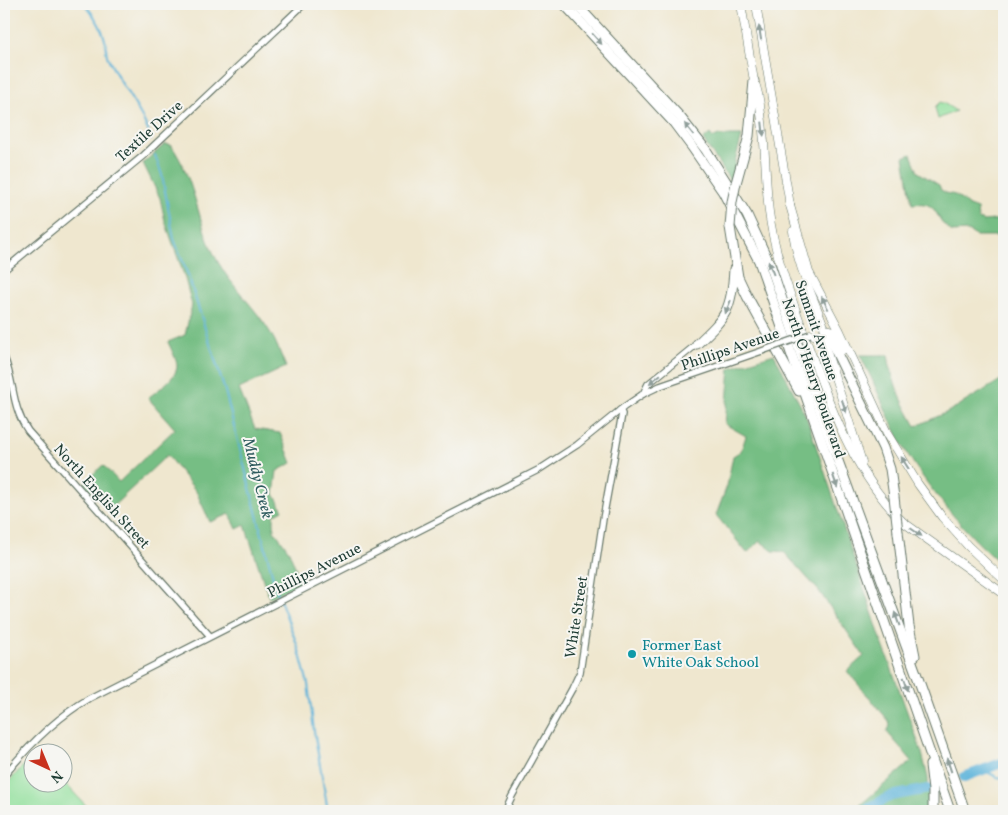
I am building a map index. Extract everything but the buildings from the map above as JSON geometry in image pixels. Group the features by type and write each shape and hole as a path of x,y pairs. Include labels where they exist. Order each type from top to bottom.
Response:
{"highway":[{"name":"North O'Henry Boulevard","path":"564,4 674,124 723,192 737,215 759,261 950,811"},
{"name":"North O'Henry Boulevard","path":"576,4 680,117 706,150 747,215 771,267 827,431 920,681 965,811"},
{"path":"754,81 749,136 732,202 730,227 734,259 738,277 746,296 813,418"},
{"path":"697,344 721,321 729,306 732,295 734,259"},
{"path":"825,329 883,448 890,469 909,626 920,681"},
{"path":"928,748 934,790 933,811"}],"main road":[{"name":"Summit Avenue","path":"741,4 764,130 769,211 777,256 831,411 846,443 870,483 903,522 1004,594"},
{"name":"Summit Avenue","path":"756,4 798,261 825,329"},
{"path":"752,68 766,66"},
{"name":"Summit Avenue","path":"789,202 809,272 839,329 888,435 942,517 968,546 1004,580"},
{"path":"825,329 834,332 858,379 866,388"},
{"path":"810,334 823,340 870,483"}],"street":[{"name":"Textile Drive","path":"4,270 144,154 304,4"},
{"name":"Phillips Avenue","path":"4,776 25,752 75,707 112,686 540,469 577,445 643,394 660,386 825,329"},
{"name":"Phillips Avenue","path":"643,394 648,384 697,344"},
{"name":"North English Street","path":"4,357 16,408 20,419 28,431 210,636"},
{"name":"White Street","path":"505,811 580,672 603,519 622,414 620,410"}],"green space":[{"path":"940,102 956,111 938,119 935,107"},
{"path":"710,134 713,138 719,136 742,136 735,161 732,183 703,140"},
{"path":"165,144 171,145 180,159 192,189 205,233 218,262 270,332 286,367 239,389 255,429 280,433 292,463 277,471 274,494 283,510 274,515 274,530 289,551 301,582 269,598 245,525 237,529 230,514 210,522 196,491 167,455 108,511 84,483 103,465 119,482 175,429 148,398 174,375 177,365 176,359 168,342 185,335 192,305 184,275 165,221 160,198 143,163"},
{"path":"911,154 918,172 939,185 941,190 955,195 969,206 977,209 978,219 984,221 1004,219 1000,236 976,236 968,231 952,232 943,224 932,207 924,204 912,204 904,157"},
{"path":"774,354 806,416 883,645 922,753 928,778 929,811 853,811 912,761 887,732 890,726 889,721 847,671 864,656 819,591 784,552 773,551 760,541 747,553 716,515 727,486 733,456 741,451 746,436 725,424 730,368"},
{"path":"860,355 888,355 898,392 916,426 950,411 1004,378 1004,566 962,526 935,494 912,461"},
{"path":"22,767 22,792 72,791 91,811 4,811 4,787"}],"waterway":[{"name":"Muddy Creek","path":"84,4 94,16 104,35 108,58 138,109 151,140"},
{"name":"Muddy Creek","path":"155,155 162,175 174,239 188,275 225,391 276,589 298,647 308,684 328,811"},
{"path":"964,777 1004,762"},
{"path":"983,770 997,777 1004,778"},
{"path":"863,811 891,796 928,789"}],"place":[{"name":"Former East White Oak School","path":"632,654"}]}
